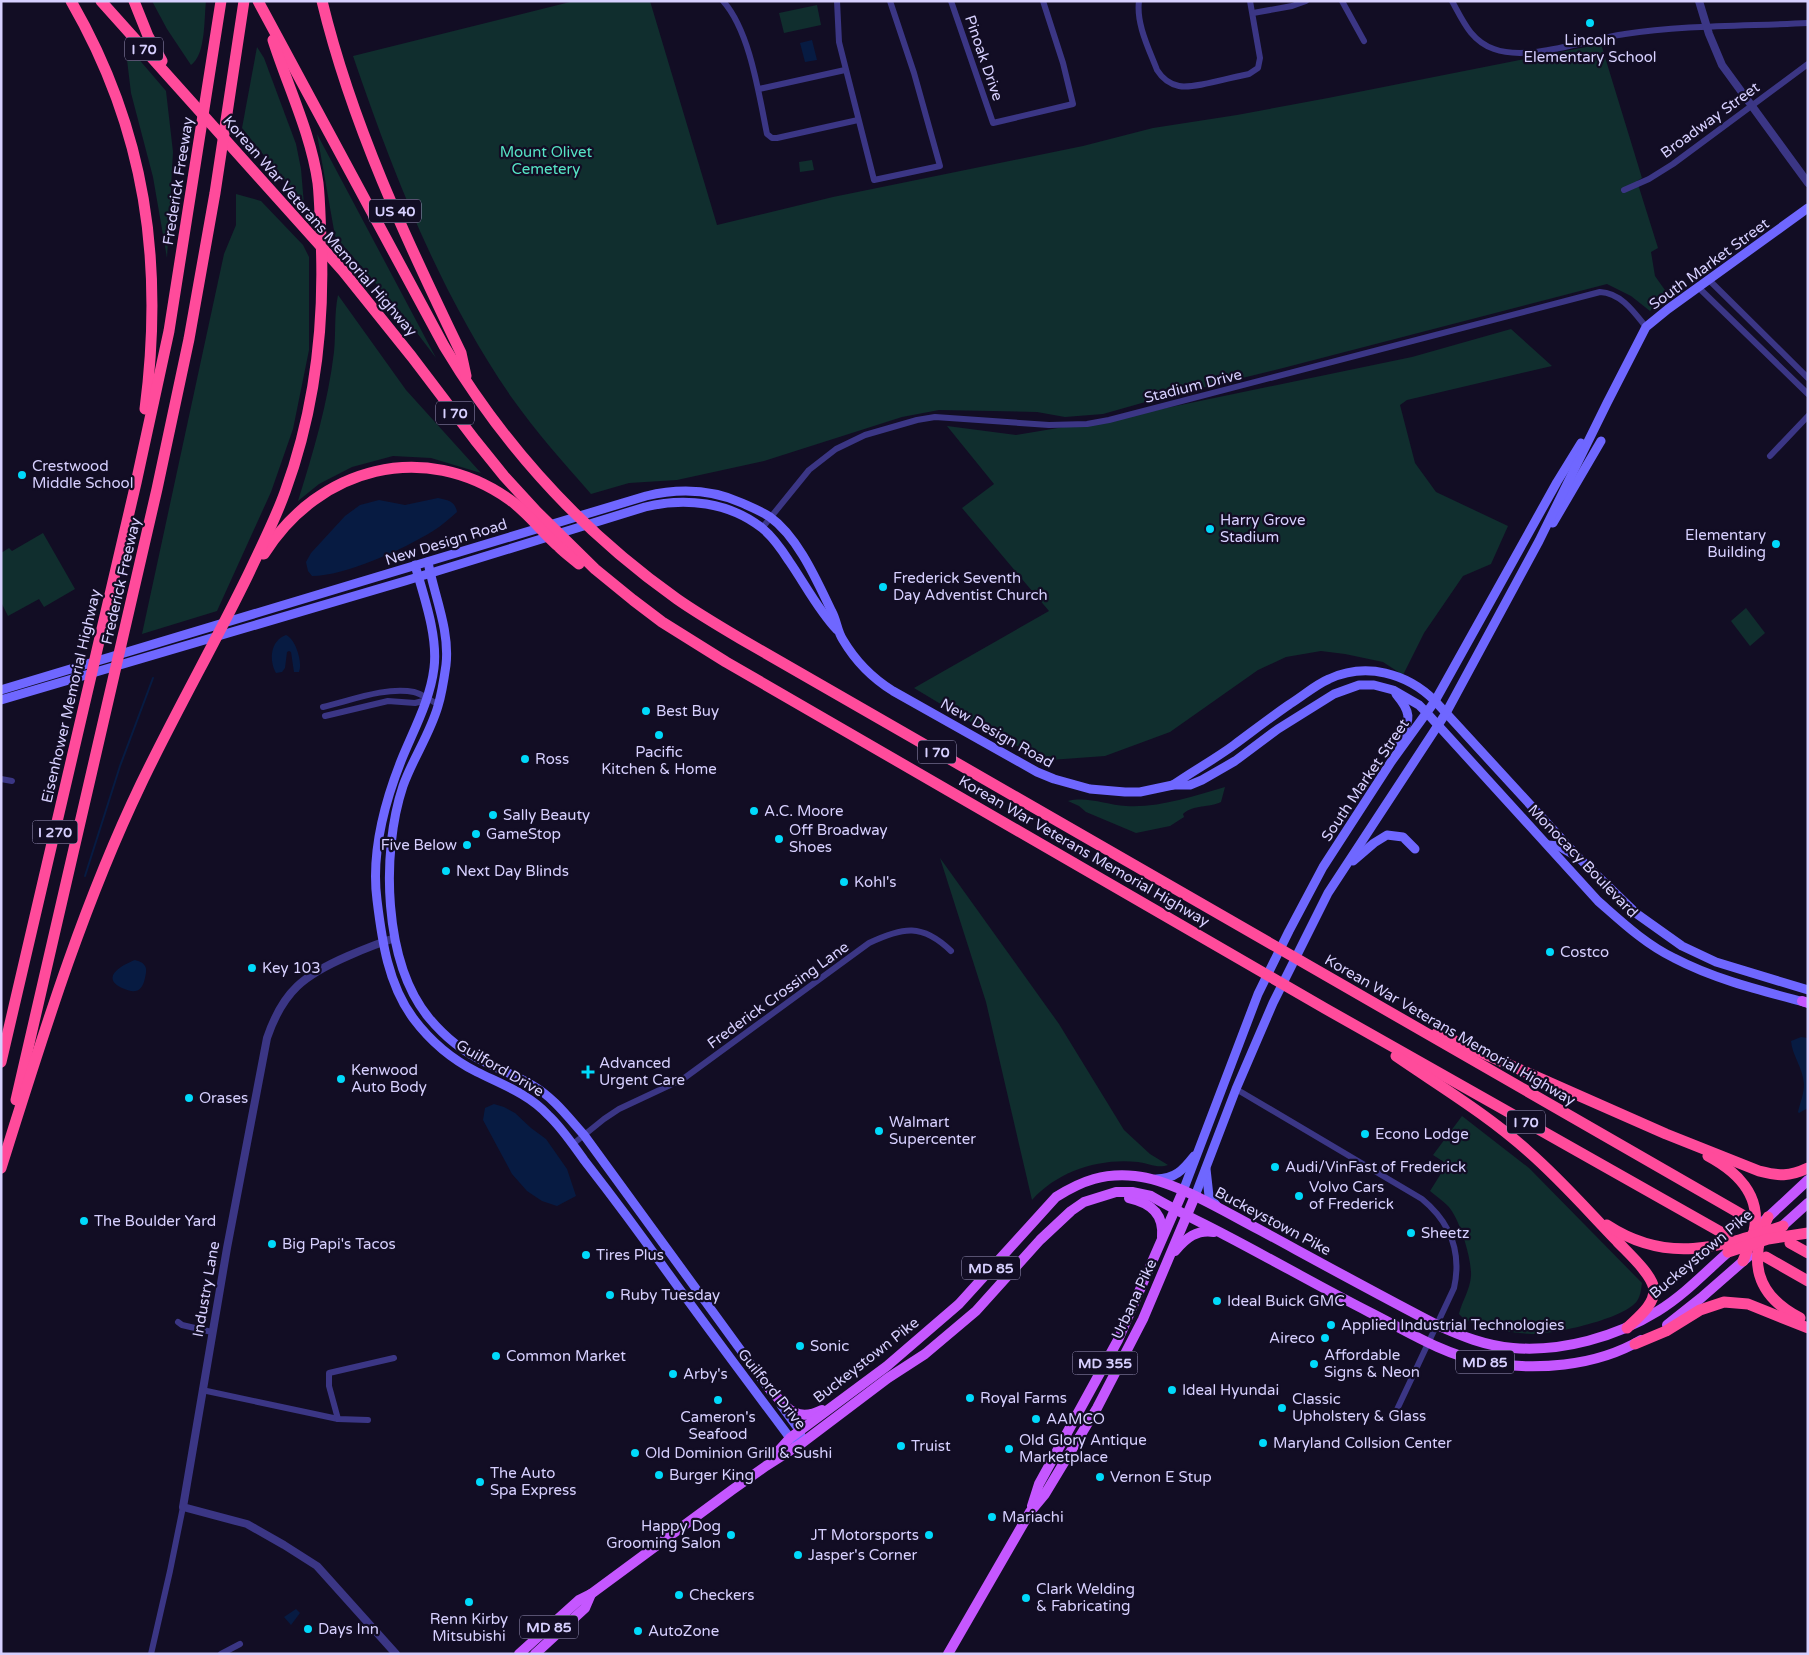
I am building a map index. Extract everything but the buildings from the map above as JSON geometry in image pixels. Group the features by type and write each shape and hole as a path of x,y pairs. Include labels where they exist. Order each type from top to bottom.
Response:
{"highway":[{"path":"71,1 94,45 121,110 131,144 148,227 152,266 152,341 136,483"},
{"name":"Korean War Veterans Memorial Highway","path":"101,1 343,271 481,447 536,512 610,581 662,622 696,644 1326,1009 1726,1235"},
{"path":"134,1 159,57 188,97"},
{"name":"Frederick Freeway","path":"136,483 169,332 221,1"},
{"name":"Frederick Freeway","path":"1,1162 158,489 190,339 215,193 244,1"},
{"name":"I 70","path":"258,1 265,14"},
{"name":"US 40","path":"322,1 350,100 369,151 461,353 468,385"},
{"path":"1,1168 55,999 96,887 141,784 237,598 276,515 300,444 316,369 320,340 323,281 318,183 303,124 265,14"},
{"name":"Korean War Veterans Memorial Highway","path":"265,14 444,346 468,385 536,474 583,522 613,549 678,600 741,639 1376,1006 1750,1212"},
{"path":"237,598 277,535 305,505 319,495 335,485 372,472 414,467 434,469 457,473 510,500 524,511 559,547 590,573 630,603 696,644"},
{"name":"Eisenhower Memorial Highway","path":"1,1062 136,483"},
{"path":"1376,1006 1666,1134 1759,1171 1788,1176 1808,1168"},
{"path":"1326,1009 1483,1114 1529,1151 1588,1210 1644,1270 1654,1286 1653,1297 1649,1305 1627,1328"},
{"path":"1666,1134 1729,1168 1745,1185 1759,1271 1766,1289 1786,1311 1808,1323"},
{"path":"1588,1210 1608,1226 1642,1244 1677,1250 1755,1239 1799,1237 1808,1253"},
{"path":"1743,1261 1768,1217"},
{"path":"1728,1252 1783,1226"},
{"path":"1766,1257 1808,1281"},
{"path":"1635,1344 1666,1331 1700,1310 1724,1302 1748,1304 1808,1328"}],"main road":[{"name":"South Market Street","path":"1195,1196 1236,1089 1303,939 1328,892 1446,713 1539,541 1606,403 1646,328 1808,208"},
{"name":"South Market Street","path":"1183,1191 1258,994 1289,931 1324,867 1391,762 1435,701 1557,482 1606,403"},
{"path":"1539,541 1559,514 1601,441"},
{"name":"New Design Road","path":"1,690 415,565 660,493 678,490 707,492 728,497 770,518 782,528 810,568 834,614 837,630"},
{"name":"New Design Road","path":"1,700 655,505 693,502 717,506 731,511 762,528 788,559 826,618 837,630 855,658 884,685 1037,772 1076,786 1107,791 1140,792 1174,785 1190,785 1217,772 1334,694 1359,685 1374,685 1393,690 1419,705 1426,712"},
{"name":"Guilford Drive","path":"428,562 441,612 447,653 444,682 438,704 402,789 391,851 392,927 400,964 407,982 420,1006 440,1030 463,1050 547,1095 584,1135 800,1431 802,1443"},
{"name":"Guilford Drive","path":"415,565 435,651 434,666 428,700 400,763 384,814 376,880 386,960 398,994 413,1018 438,1047 464,1065 513,1090 542,1108 620,1206 690,1305 790,1438 802,1443"},
{"name":"New Design Road","path":"1174,785 1212,761 1314,688 1328,679 1345,673 1361,671 1378,672 1396,676 1424,691 1435,701"},
{"path":"1391,762 1408,726 1409,716 1407,708 1393,690"},
{"name":"Monocacy Boulevard","path":"1435,701 1580,859 1637,914 1682,946 1716,962 1808,990"},
{"name":"Monocacy Boulevard","path":"1426,712 1598,901 1646,942 1674,958 1710,974 1806,1002"},
{"path":"1328,892 1358,856 1387,835 1403,837 1415,849"},
{"path":"1548,845 1559,846 1580,859"},
{"path":"1150,1180 1171,1178 1182,1171 1201,1145"},
{"path":"1206,1165 1209,1196 1221,1210"},
{"name":"Buckeystown Pike","path":"766,1466 790,1438 887,1366 958,1304 1056,1197 1076,1184 1095,1178 1117,1175 1137,1176 1183,1191 1436,1326 1489,1344 1512,1348 1539,1349 1566,1345 1627,1328 1658,1311 1676,1298 1728,1252"},
{"name":"Buckeystown Pike","path":"1768,1217 1808,1180"},
{"name":"Urbana Pike","path":"1030,1512 1039,1484 1118,1340 1176,1211 1183,1191"},
{"name":"Buckeystown Pike","path":"519,1654 579,1600 591,1594 766,1466 802,1443 888,1378 925,1354 976,1311 1057,1222 1084,1202 1099,1196 1116,1192 1132,1192 1151,1196 1317,1286 1428,1342 1458,1355 1481,1362 1507,1366 1542,1367 1570,1364 1603,1356 1635,1344 1664,1328 1681,1315 1743,1261"},
{"path":"1099,1196 1118,1195 1141,1200 1155,1212 1162,1222 1162,1243"},
{"name":"Urbana Pike","path":"948,1654 1030,1512 1045,1494 1097,1408 1143,1319 1195,1196"},
{"path":"1783,1226 1808,1203"},
{"path":"1168,1259 1193,1235 1207,1231 1226,1235"},
{"path":"768,1387 787,1407 799,1415 807,1416 814,1414 845,1397"},
{"name":"Buckeystown Pike","path":"535,1654 585,1608 591,1594"}],"street":[{"path":"723,1 731,10 738,24 759,89 767,134 772,138 858,120"},
{"path":"837,1 838,42 874,180 940,166 914,73 890,1"},
{"name":"Pinoak Drive","path":"951,1 993,123 1072,104 1063,63 1043,1"},
{"path":"1138,1 1140,23 1157,70 1167,81 1181,87 1249,74 1256,70 1260,63 1260,58 1250,1"},
{"path":"1252,13 1292,6 1306,1"},
{"path":"1342,1 1364,41"},
{"path":"1452,1 1466,27 1482,43 1495,49 1510,52 1538,51 1625,34 1808,23"},
{"path":"1699,1 1707,28 1722,65 1808,183"},
{"name":"Broadway Street","path":"1624,190 1649,179 1673,164 1808,64"},
{"path":"759,89 845,70"},
{"path":"1709,280 1808,378"},
{"path":"1699,288 1808,394"},
{"name":"Stadium Drive","path":"762,528 804,474 836,449 865,435 917,420 952,417 1072,425 1109,420 1600,292 1609,293 1620,299 1638,316 1646,328"},
{"path":"1770,456 1808,416"},
{"path":"322,707 396,690 416,692 438,704"},
{"path":"325,716 388,701 415,703 428,700"},
{"path":"1,779 12,782"},
{"name":"Frederick Crossing Lane","path":"572,1144 620,1110 684,1079 869,943 894,932 908,930 926,933 941,941 951,951"},
{"name":"Industry Lane","path":"150,1654 170,1571 212,1332 267,1038 273,1020 287,998 306,978 324,966 395,938"},
{"path":"1236,1089 1422,1199 1443,1220 1454,1245 1457,1274 1454,1288 1393,1418"},
{"path":"178,1322 182,1325 212,1332"},
{"path":"338,1419 329,1386 329,1373 394,1358"},
{"path":"202,1390 338,1419 368,1420"},
{"path":"182,1507 247,1524 284,1544 317,1566 396,1654"},
{"path":"221,1654 240,1644"}],"green space":[{"path":"152,1 206,1 202,45 196,60 191,65 167,29"},
{"name":"Mount Olivet Cemetery","path":"574,1 650,1 717,225 833,197 1083,146 1153,128 1328,98 1601,44 1642,178 1637,181 1658,248 1651,252 1655,276 1667,293 1650,311 1631,296 1607,284 1103,414 1065,417 1037,412 939,410 902,417 764,461 677,480 629,483 591,494 521,411 486,358 463,318 441,276 402,190 353,56"},
{"path":"817,5 821,25 784,33 779,13"},
{"path":"125,43 166,91 173,152 167,258 153,177 131,93"},
{"path":"257,47 264,58 296,144 301,169 304,205 242,128"},
{"path":"317,134 436,358 405,317 335,236"},
{"path":"812,160 814,170 800,172 799,162"},
{"path":"236,194 261,201 303,245 309,257 309,350 293,429 271,492 217,611 142,634 224,254 236,225"},
{"path":"338,295 406,390 481,473 431,458 393,456 352,467 319,484 298,501 328,390 334,352"},
{"path":"1511,329 1552,366 1407,400 1400,405 1415,463 1436,492 1508,526 1491,564 1463,576 1424,633 1403,675 1383,662 1345,654 1321,651 1286,657 1258,670 1170,732 1105,756 1050,760 994,736 914,688 1049,611 962,508 994,484 947,426 1016,435 1118,418 1412,357"},
{"path":"43,533 75,589 44,607 39,599 8,616 1,602 1,553 9,548 12,551"},
{"path":"1746,608 1765,633 1750,646 1731,621"},
{"path":"1225,787 1221,802 1187,811 1183,814 1184,817 1170,826 1136,833 1086,812 1068,801 1090,800 1126,806 1151,805 1176,801"},
{"path":"940,858 1059,1024 1124,1130 1150,1154 1168,1165 1157,1166 1123,1161 1094,1165 1067,1174 1054,1181 1032,1200 986,1002"},
{"path":"1462,1116 1529,1168 1642,1283 1637,1301 1630,1308 1588,1324 1532,1334 1482,1326 1465,1319 1459,1314 1471,1276 1467,1250 1461,1230 1452,1212 1446,1204 1430,1191 1447,1164 1433,1155"}],"water":[{"path":"812,40 817,60 805,62 800,43"},
{"path":"438,498 453,503 457,512 439,527 421,538 391,553 341,572 312,576 308,571 306,562 311,553 345,516 360,505 379,500 405,505"},
{"path":"286,635 290,637 296,646 300,663 299,672 294,672 291,652 289,651 287,652 285,668 282,672 276,673 272,662 272,651 277,642"},
{"path":"135,960 144,965 146,973 144,983 140,989 131,991 116,984 113,980 113,975 120,968"},
{"path":"1801,1037 1808,1038 1808,1108 1799,1113 1804,1084 1802,1072 1791,1041"},
{"path":"494,1104 515,1113 546,1139 567,1169 576,1196 557,1206 542,1201 527,1191 512,1174 483,1120 485,1108"},
{"path":"296,1609 300,1613 291,1625 284,1617"}],"waterway":[{"path":"85,876 120,766 153,678"}],"place":[{"name":"Lincoln Elementary School","path":"1590,23"},
{"name":"Crestwood Middle School","path":"22,475"},
{"name":"Harry Grove Stadium","path":"1210,529"},
{"name":"Elementary Building","path":"1776,544"},
{"name":"Frederick Seventh Day Adventist Church","path":"883,587"},
{"name":"Best Buy","path":"646,711"},
{"name":"Pacific Kitchen & Home","path":"659,735"},
{"name":"Ross","path":"525,759"},
{"name":"A.C. Moore","path":"754,811"},
{"name":"Sally Beauty","path":"493,815"},
{"name":"GameStop","path":"476,834"},
{"name":"Off Broadway Shoes","path":"779,839"},
{"name":"Five Below","path":"467,845"},
{"name":"Next Day Blinds","path":"446,871"},
{"name":"Kohl's","path":"844,882"},
{"name":"Costco","path":"1550,952"},
{"name":"Key 103","path":"252,968"},
{"name":"Advanced Urgent Care","path":"588,1072"},
{"name":"Kenwood Auto Body","path":"341,1079"},
{"name":"Orases","path":"189,1098"},
{"name":"Walmart Supercenter","path":"879,1131"},
{"name":"Econo Lodge","path":"1365,1134"},
{"name":"Audi/VinFast of Frederick","path":"1275,1167"},
{"name":"Volvo Cars of Frederick","path":"1299,1196"},
{"name":"The Boulder Yard","path":"84,1221"},
{"name":"Sheetz","path":"1411,1233"},
{"name":"Big Papi's Tacos","path":"272,1244"},
{"name":"Tires Plus","path":"586,1255"},
{"name":"Ruby Tuesday","path":"610,1295"},
{"name":"Ideal Buick GMC","path":"1217,1301"},
{"name":"Applied Industrial Technologies","path":"1331,1325"},
{"name":"Aireco","path":"1325,1338"},
{"name":"Sonic","path":"800,1346"},
{"name":"Common Market","path":"496,1356"},
{"name":"Affordable Signs & Neon","path":"1314,1364"},
{"name":"Arby's","path":"673,1374"},
{"name":"Ideal Hyundai","path":"1172,1390"},
{"name":"Royal Farms","path":"970,1398"},
{"name":"Cameron's Seafood","path":"718,1400"},
{"name":"Classic Upholstery & Glass","path":"1282,1408"},
{"name":"AAMCO","path":"1036,1419"},
{"name":"Maryland Collsion Center","path":"1263,1443"},
{"name":"Truist","path":"901,1446"},
{"name":"Old Glory Antique Marketplace","path":"1009,1449"},
{"name":"Old Dominion Grill & Sushi","path":"635,1453"},
{"name":"Burger King","path":"659,1475"},
{"name":"Vernon E Stup","path":"1100,1477"},
{"name":"The Auto Spa Express","path":"480,1482"},
{"name":"Mariachi","path":"992,1517"},
{"name":"Happy Dog Grooming Salon","path":"731,1535"},
{"name":"JT Motorsports","path":"929,1535"},
{"name":"Jasper's Corner","path":"798,1555"},
{"name":"Checkers","path":"679,1595"},
{"name":"Clark Welding & Fabricating","path":"1026,1598"},
{"name":"Renn Kirby Mitsubishi","path":"469,1602"},
{"name":"Days Inn","path":"308,1629"},
{"name":"AutoZone","path":"638,1631"}]}
